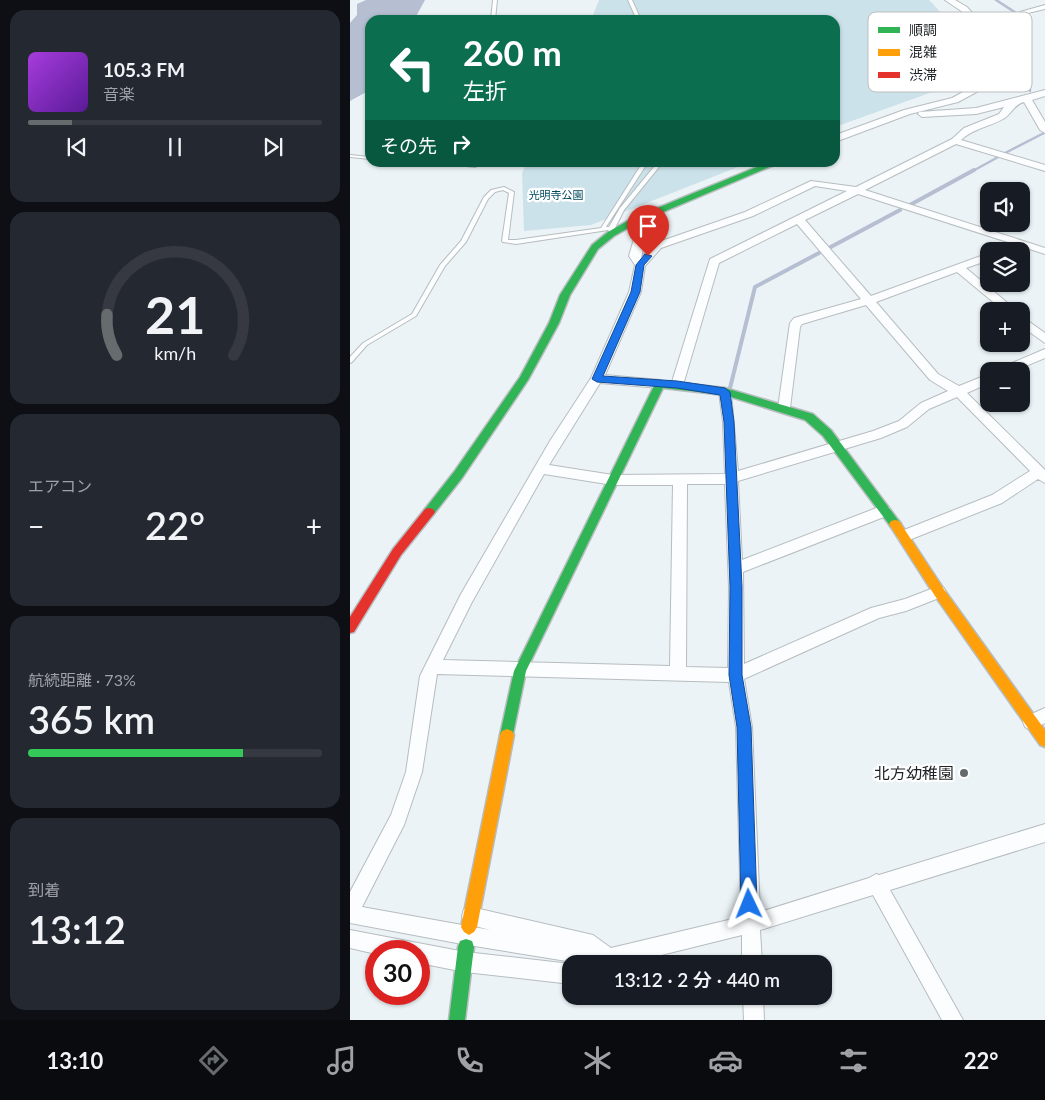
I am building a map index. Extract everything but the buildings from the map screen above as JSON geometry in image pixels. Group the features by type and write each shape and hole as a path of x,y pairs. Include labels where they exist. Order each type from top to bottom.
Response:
{"street":[{"path":"949,0 969,12"},
{"path":"1027,12 1045,7"},
{"path":"1032,14 1037,16"},
{"path":"840,137 970,92"},
{"path":"897,116 976,111 1038,96 1045,130"},
{"path":"677,385 714,261 955,141 967,130 1002,116 1012,103"},
{"path":"955,141 1045,168"},
{"path":"350,628 355,617 397,552 458,475 524,378 581,268 608,231 765,167"},
{"path":"572,955 462,936 352,909 398,818 414,772 428,676 466,598 541,469 597,379 635,292 640,265 657,246 749,214 814,182 856,190 1045,251"},
{"path":"640,265 634,256 643,225 641,218"},
{"path":"799,219 934,377 959,392 1042,475 997,499 904,536"},
{"path":"784,408 794,326 798,321 869,300 980,259"},
{"path":"958,268 1000,302"},
{"path":"1030,328 1045,340"},
{"path":"1024,362 1045,353"},
{"path":"597,379 677,385 725,392 809,417 837,445 904,536 939,592 1038,718 1045,741"},
{"path":"541,469 614,480 680,481 730,479 837,445 876,435 903,424 925,406 980,382"},
{"path":"601,955 592,945 470,921 520,671 660,384"},
{"path":"725,392 729,422 736,675 744,727 752,955"},
{"path":"678,674 680,481"},
{"path":"734,569 884,511"},
{"path":"432,668 736,675 876,612 906,605 939,592"},
{"path":"630,955 750,924 876,883 1045,833"},
{"path":"876,883 953,1020"},
{"path":"350,939 365,942"},
{"path":"430,953 466,955 562,972"},
{"path":"457,1020 466,955"},
{"path":"753,1005 754,1020"}],"lane":[{"path":"494,15 495,0"},
{"path":"630,0 637,15"},
{"path":"350,156 365,158"},
{"path":"608,231 643,167"},
{"path":"608,231 622,209 657,167"},
{"path":"350,361 365,344 414,315 443,265 463,242 486,198 493,191 504,188 512,192 505,241 516,242 608,231"}],"green space":[{"path":"599,0 929,0 940,12 868,12 868,92 932,92 840,125 840,15 593,15"},
{"name":"光明寺公園","path":"525,167 738,167 591,225 524,231 522,173"}],"shaded area":[{"path":"366,0 425,0 417,15 365,15 365,93 350,101 350,23 357,15 357,4"}],"waterway":[{"path":"996,0 1015,12"},
{"path":"1005,153 1044,133"},
{"path":"971,172 1000,156"},
{"path":"908,206 974,170"},
{"path":"827,249 900,210"},
{"path":"730,388 755,287 819,253"}],"traffic: fast":[{"path":"429,512 458,475 524,378 554,323 565,295 595,247 611,234 634,221 765,167"},
{"path":"507,735 520,671 660,384 725,392 809,417 827,433 895,524"},
{"path":"457,1020 466,947"}],"traffic: slow":[{"path":"895,524 939,592 1045,741"},
{"path":"469,927 507,735"}],"traffic: jam":[{"path":"350,628 397,552 429,512"}],"place":[{"name":"北方幼稚園","path":"964,773"}],"route":[{"path":"648,256 640,265 635,292 597,379 677,385 725,392 729,422 736,587 736,675 744,727 749,904"}]}
